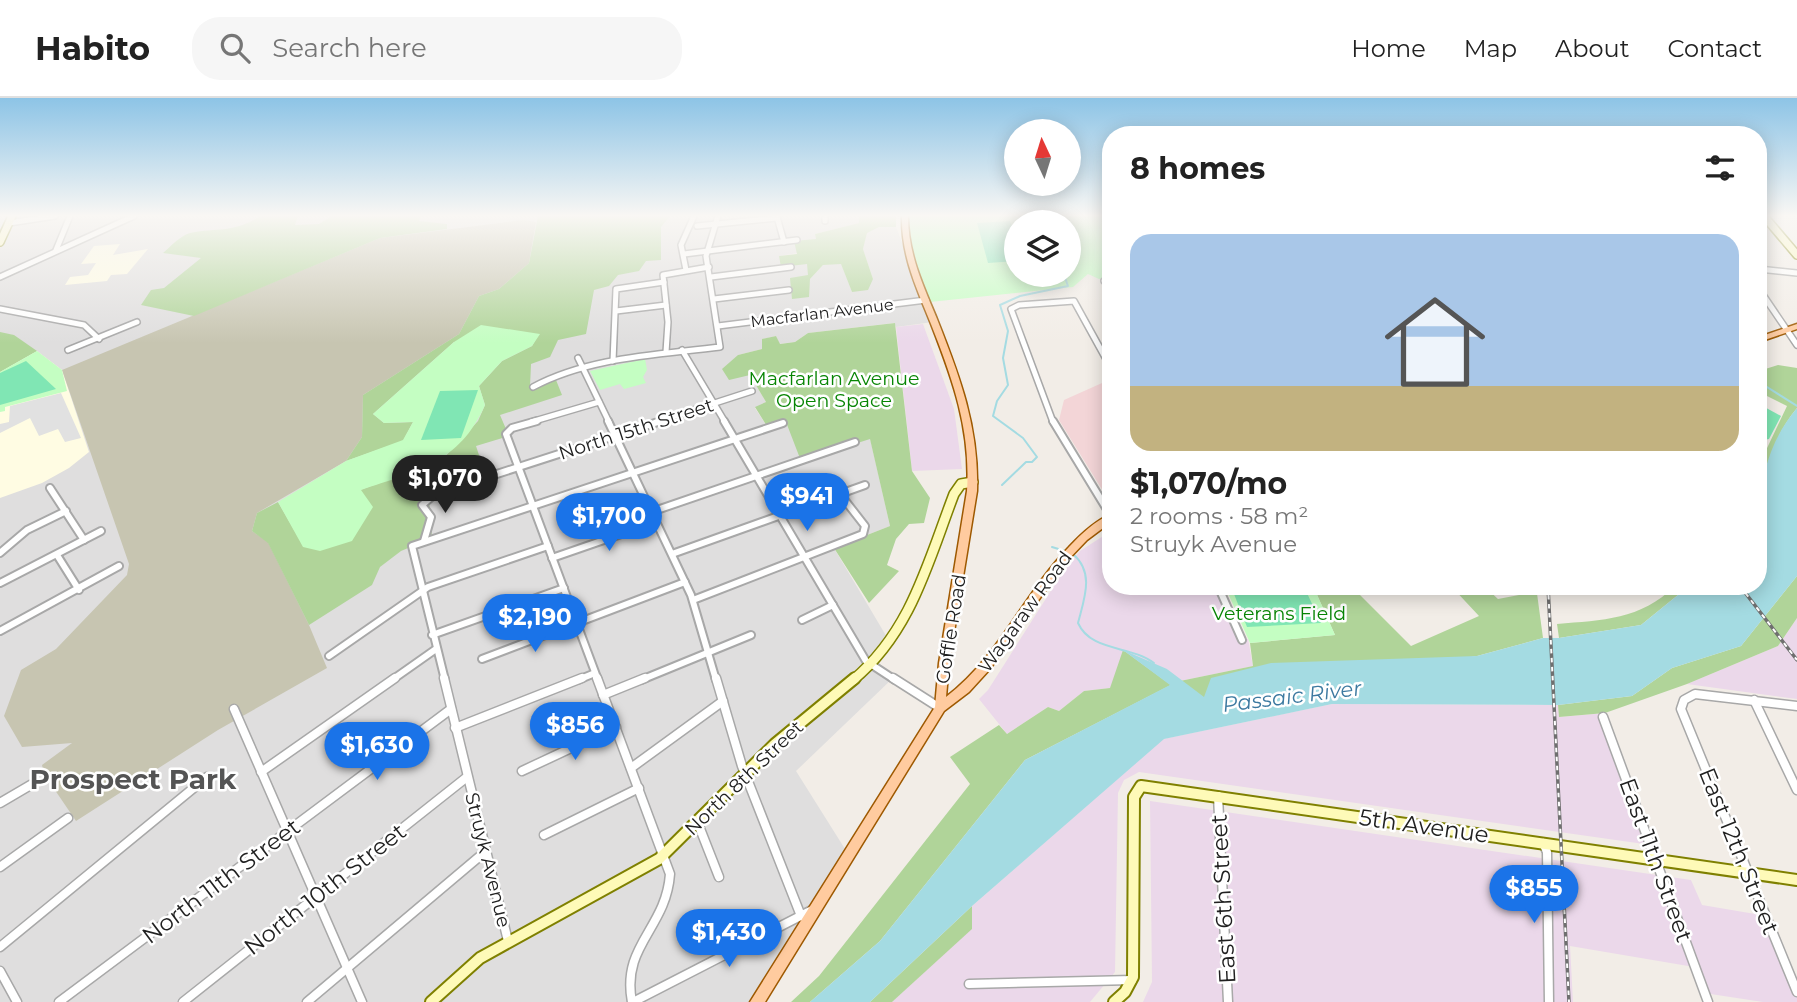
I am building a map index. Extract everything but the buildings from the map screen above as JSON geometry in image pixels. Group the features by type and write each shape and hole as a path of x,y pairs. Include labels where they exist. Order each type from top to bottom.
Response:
{"main road":[{"name":"Goffle Road","path":"757,1002 806,913 940,708 973,482 973,460 965,411 909,258"},
{"path":"1767,337 1797,326"},
{"name":"North 8th Street","path":"432,1002 480,958 663,855 793,728 871,665 895,637 908,615 954,494 962,483 973,482"},
{"name":"Wagaraw Road","path":"940,708 973,683 1067,551 1102,524"},
{"name":"5th Avenue","path":"1132,980 1135,792 1145,786 1797,880"},
{"path":"1114,1002 1132,980"}],"street":[{"path":"0,277 40,258"},
{"path":"685,258 686,270"},
{"path":"533,387 555,375 613,361 682,350 717,348 720,343 708,258"},
{"path":"666,352 664,274 709,267"},
{"path":"710,276 791,267"},
{"path":"1767,271 1797,273"},
{"path":"613,361 617,289 664,282"},
{"path":"714,299 789,290"},
{"name":"Macfarlan Avenue","path":"718,326 926,300"},
{"path":"1102,352 1074,301 1019,305 1011,309 1054,424 1102,502"},
{"path":"1767,301 1797,345"},
{"path":"616,311 666,305"},
{"path":"0,309 80,324 90,328 99,339"},
{"path":"68,350 137,322"},
{"path":"682,350 871,665 940,708"},
{"path":"578,358 672,554 693,600 744,773 806,913 633,1002 626,982 629,964 667,905 670,874 509,443 508,430 599,402"},
{"name":"North 15th Street","path":"422,505 440,492 752,391"},
{"path":"424,541 783,423"},
{"path":"652,512 855,442"},
{"path":"672,554 865,485"},
{"path":"50,488 85,540"},
{"path":"693,600 851,540 866,529 840,494"},
{"name":"Struyk Avenue","path":"422,505 428,509 431,517 424,541 411,549 508,941"},
{"path":"0,553 27,530 66,512"},
{"path":"552,558 656,522"},
{"path":"0,583 101,531"},
{"path":"329,656 422,592 548,546"},
{"path":"57,555 79,590"},
{"path":"0,631 119,566"},
{"path":"482,659 685,582"},
{"path":"432,635 564,589"},
{"path":"1222,595 1242,640"},
{"path":"802,620 833,605"},
{"path":"603,695 751,635"},
{"path":"261,772 436,649"},
{"path":"456,728 595,673"},
{"name":"East 12th Street","path":"1754,700 1695,694 1684,700 1681,709 1797,992"},
{"path":"1754,700 1797,705"},
{"path":"1754,700 1797,790"},
{"path":"631,768 723,701"},
{"path":"234,709 362,1002"},
{"name":"North 11th Street","path":"59,1002 451,709"},
{"name":"East 11th Street","path":"1603,717 1708,1002"},
{"path":"522,771 616,727"},
{"path":"0,947 207,777"},
{"name":"North 10th Street","path":"183,1002 467,777"},
{"path":"0,803 34,783"},
{"path":"544,835 639,788"},
{"name":"East 6th Street","path":"1218,796 1228,1002"},
{"path":"0,867 68,818"},
{"path":"697,821 719,877"},
{"path":"1543,843 1547,852 1549,1002"},
{"path":"307,1002 486,851"},
{"path":"0,971 17,1002"},
{"path":"969,984 1132,980"}],"shaded area":[{"path":"0,258 788,258 807,263 810,279 823,265 841,263 852,292 873,279 866,258 908,258 933,322 896,327 894,323 808,333 795,342 779,344 776,336 763,339 762,349 738,355 766,402 755,408 768,428 786,422 870,438 890,526 834,548 888,639 871,655 893,678 796,771 845,849 825,897 766,1002 0,1002"},
{"path":"85,258 140,258 127,274 111,275 107,281 65,285 70,277 88,275 96,263 81,264"},
{"path":"331,258 530,258 529,263 499,289 479,296 459,334 363,395 362,437 346,461 257,513 252,531 268,542 327,668 218,730 76,821 44,774 42,765 72,743 22,747 4,716 21,670 56,649 127,575 129,564 62,370"},
{"path":"923,324 954,409 962,469 912,471 896,327"},
{"path":"37,351 62,370 89,452 69,468 42,483 0,498 0,372"},
{"path":"1102,383 1102,489 1059,420 1064,400"},
{"path":"61,393 81,438 65,442 58,429 39,436 30,418 0,433 0,424 9,422 10,406"},
{"path":"1102,537 1102,595 1218,595 1237,640 1248,639 1253,666 1180,681 1167,669 1110,688 1084,691 1059,711 1048,707 1007,734 979,699 988,690 1066,567 1080,551"},
{"path":"1797,618 1797,699 1687,684 1778,646"},
{"path":"1332,704 1558,705 1560,717 1605,713 1651,845 1139,772 1124,780 1118,793 1115,972 1090,1002 892,1002 971,929 972,906 1163,739"},
{"path":"1150,801 1691,880 1702,905 1767,916 1797,990 1797,1002 1763,1002 1704,993 1694,967 1570,946 1573,1002 1143,1002 1152,982"}],"green space":[{"path":"201,258 332,258 194,316 141,305 151,290 164,288"},
{"path":"530,258 661,258 646,261 639,271 618,275 609,286 594,290 586,334 558,340 550,357 531,364 530,387 556,380 562,395 500,415 509,436 476,446 480,458 467,463 471,482 429,499 432,538 401,551 380,567 372,585 309,625 268,543 252,531 257,513 278,502 304,547 360,490 441,461 478,421 485,405 479,386 502,361 532,346 539,334 454,342 373,414 384,423 413,422 403,441 346,461 362,437 363,395 459,334 479,296 499,289 529,263"},
{"path":"779,258 866,258 873,279 868,290 852,292 841,264 823,265 810,279 809,297 792,299 790,278 808,275 807,264 781,267"},
{"path":"914,258 1004,258 1004,287 1073,287 930,302"},
{"path":"987,258 1004,258 1004,262 988,263"},
{"path":"1081,258 1102,258 1102,279 1088,274 1081,280"},
{"name":"Macfarlan Avenue Open Space","path":"895,323 912,471 930,498 924,523 909,524 896,539 887,565 899,571 869,603 834,548 890,526 870,439 801,461 786,422 768,428 755,407 766,402 750,375 729,380 722,369 738,355 762,349 762,339 776,336 780,344 795,342 808,333"},
{"path":"481,325 540,334 532,346 502,361 479,386 485,405 474,425 449,453 418,470 361,490 373,507 352,541 320,551 303,547 278,502 346,461 403,440 413,422 384,423 373,414 454,342"},
{"path":"0,332 14,335 37,351 0,372"},
{"path":"37,351 62,370 67,391 5,407 5,411 0,412 0,372"},
{"path":"645,359 647,370 643,377 646,383 624,389 620,384 600,390 590,371"},
{"path":"26,361 56,389 0,405 0,373"},
{"path":"1778,365 1797,368 1797,408 1778,437 1767,466 1767,448 1787,406 1767,396 1767,368"},
{"path":"478,390 461,438 421,440 440,391"},
{"path":"1767,408 1781,416 1767,439"},
{"path":"1797,576 1797,618 1778,646 1687,684 1605,713 1559,717 1558,705 1632,696 1672,668 1741,646"},
{"name":"Veterans Field","path":"1229,595 1317,595 1335,635 1250,643"},
{"path":"1234,595 1308,595 1321,623 1247,627"},
{"path":"1317,595 1360,595 1411,646 1479,616 1459,595 1494,595 1498,599 1537,595 1543,638 1477,656 1204,698 1180,681 1253,666 1250,643 1335,635"},
{"path":"1678,595 1641,625 1559,638 1557,624 1620,616 1648,606 1662,597"},
{"path":"1123,650 1171,685 1025,760 880,941 810,1002 791,1002 819,976 970,784 950,757 999,725 1007,734 1048,707 1059,711 1084,691 1110,688"},
{"path":"972,906 972,929 892,1002 870,1002"}],"water":[{"name":"Passaic River","path":"1797,408 1797,576 1741,646 1672,668 1632,696 1558,705 1332,704 1164,739 972,906 870,1002 810,1002 880,941 1025,760 1170,685 1123,650 1167,669 1204,697 1211,678 1271,663 1477,656 1543,638 1559,638 1641,625 1678,595 1767,595 1767,464 1782,428"}],"waterway":[{"path":"1002,485 1026,462 1032,462 1037,457 1023,438 993,416 997,401 1008,385 1003,358 1008,331 1000,305 1020,296 1063,287"},
{"path":"1767,387 1797,406"},
{"path":"1052,547 1065,551"},
{"path":"1073,554 1080,561 1086,578 1085,596 1078,623 1084,632 1101,644 1134,653 1154,663"}],"railway":[{"path":"1548,595 1569,1002"},
{"path":"1747,595 1797,660"}],"district":[{"name":"Prospect Park","path":"133,779"}]}
